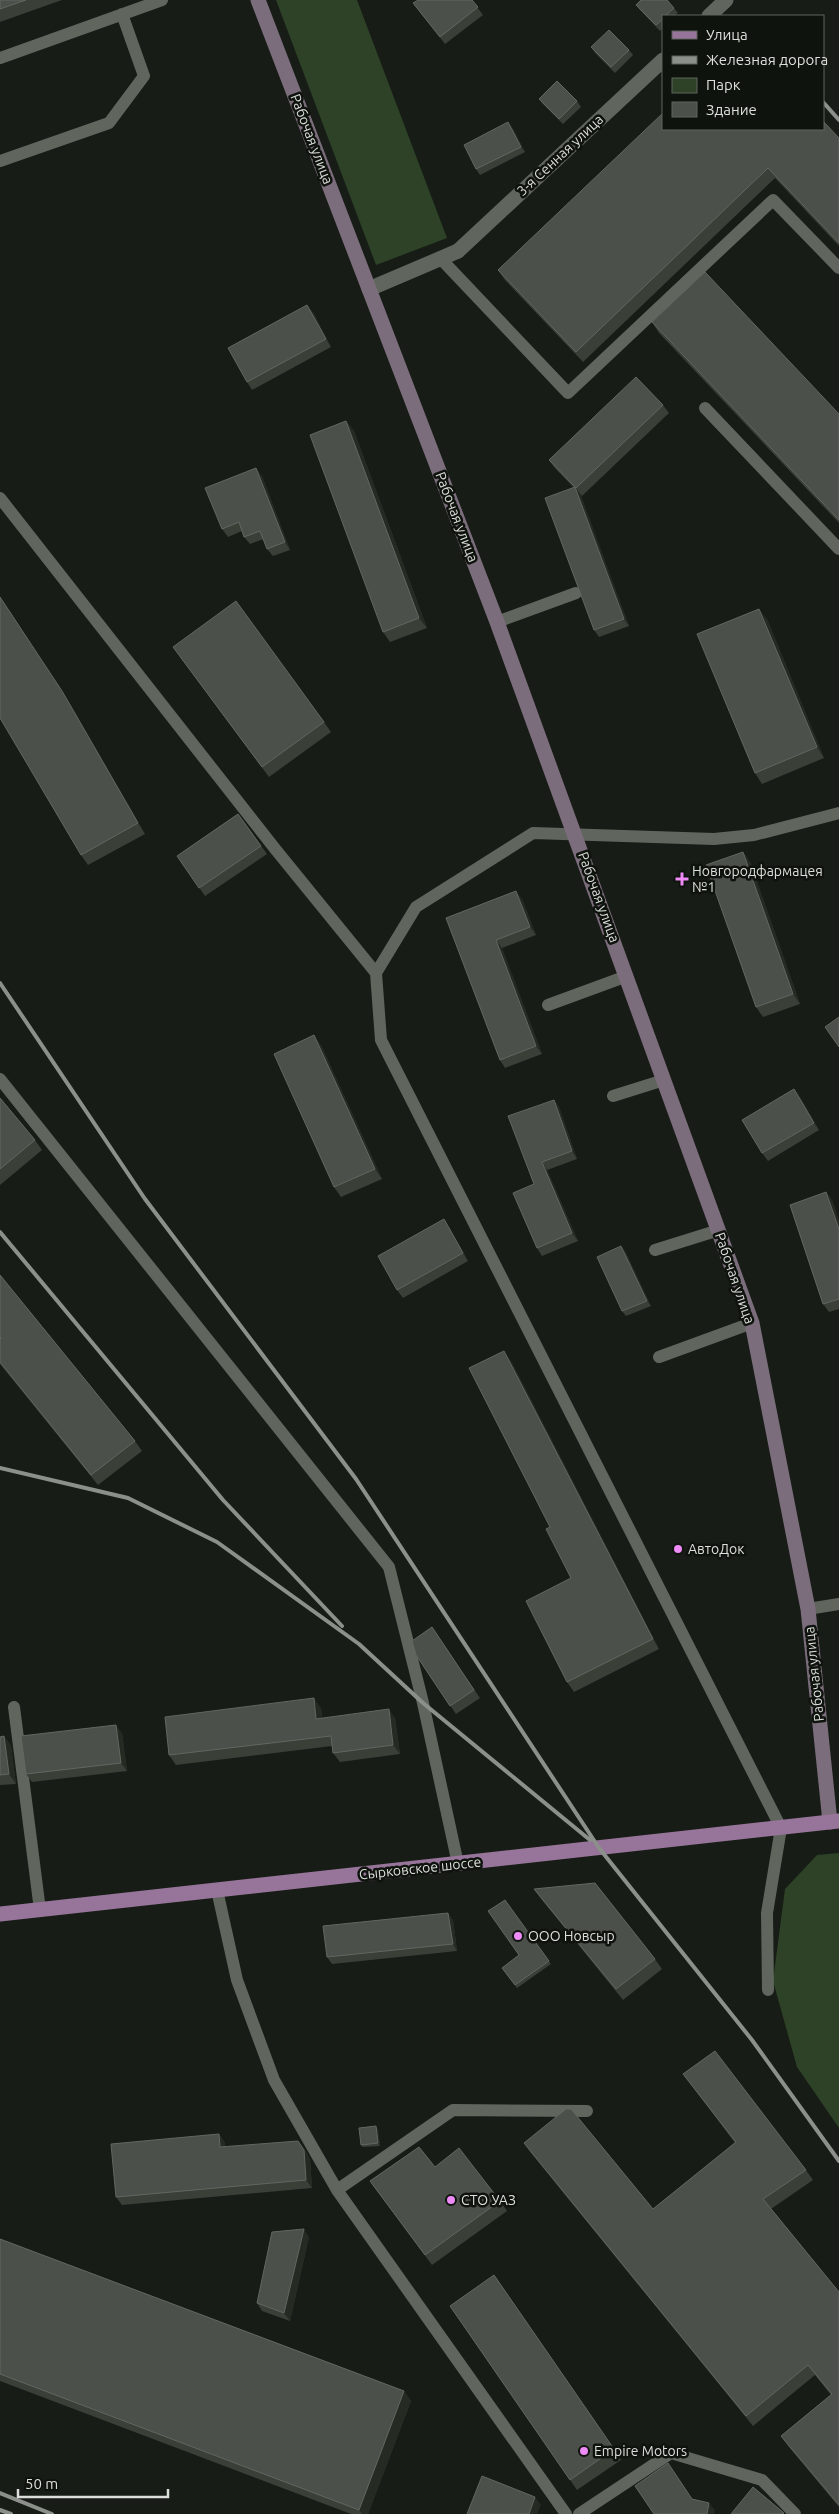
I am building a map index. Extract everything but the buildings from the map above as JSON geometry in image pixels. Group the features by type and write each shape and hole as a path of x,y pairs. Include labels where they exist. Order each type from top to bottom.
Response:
{"main road":[{"name":"Рабочая улица","path":"258,0 497,622 576,835 752,1324 808,1609 834,1822"},
{"name":"Сырковское шоссе","path":"0,1914 834,1822"}],"street":[{"path":"710,15 726,0"},
{"name":"3-я Сенная улица","path":"369,289 458,251 662,61"}],"lane":[{"path":"0,58 157,1"},
{"path":"0,161 109,123 144,76 122,14"},
{"path":"441,259 568,394 773,200 839,268"},
{"path":"705,408 839,549"},
{"path":"0,498 276,850 376,973 381,1040 781,1828 767,1913 768,1990"},
{"path":"497,622 576,593"},
{"path":"376,973 416,907 533,834 714,839 754,835 839,813"},
{"path":"548,1005 627,976"},
{"path":"0,1079 389,1567 423,1703 458,1864"},
{"path":"613,1096 664,1080"},
{"path":"655,1250 719,1230"},
{"path":"659,1357 752,1324"},
{"path":"808,1609 839,1604"},
{"path":"14,1707 40,1910"},
{"path":"217,1890 237,1980 274,2080 337,2190 566,2514"},
{"path":"337,2190 453,2110 587,2111"},
{"path":"579,2514 671,2453 762,2480 795,2514"}],"green space":[{"path":"276,0 357,0 447,238 376,265"},
{"path":"839,1853 839,2128 797,2067 773,1981 785,1889 817,1855"}],"railway":[{"path":"824,103 839,120"},
{"path":"0,983 145,1199 356,1479 599,1848 752,2040 839,2161"},
{"path":"0,1232 223,1500 342,1626"},
{"path":"0,1468 128,1498 217,1542 359,1644 423,1703 590,1840"},
{"path":"0,2493 52,2514"},
{"path":"0,2510 11,2514"}],"place":[{"name":"Новгородфармацея №1","path":"682,879"},
{"name":"АвтоДок","path":"678,1549"},
{"name":"ООО Новсыр","path":"518,1936"},
{"name":"СТО УАЗ","path":"451,2200"},
{"name":"Empire Motors","path":"584,2451"}]}
